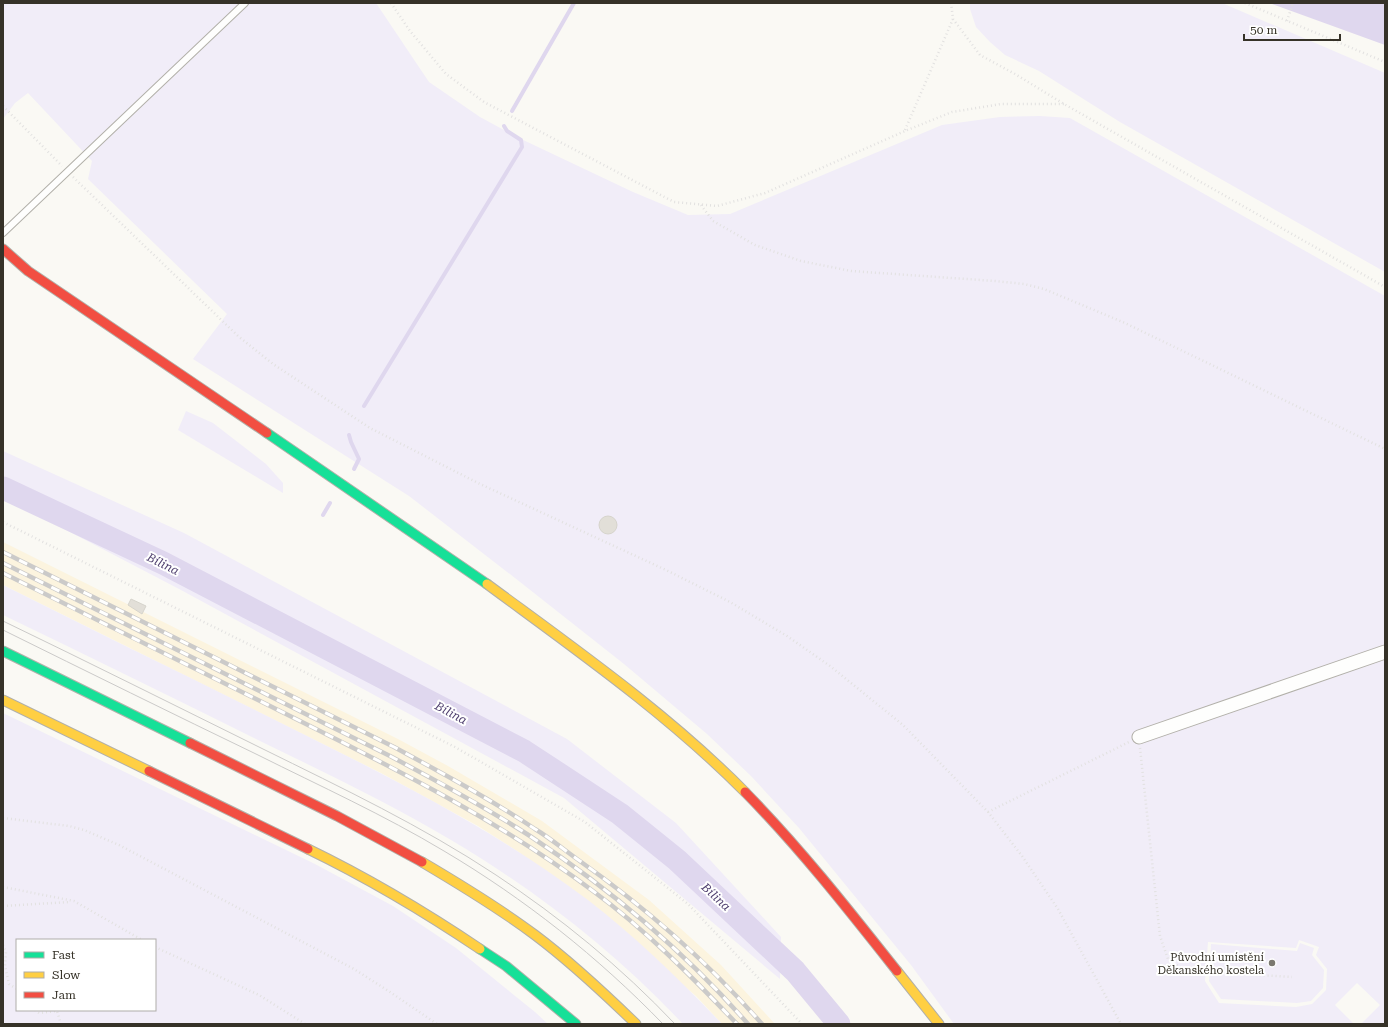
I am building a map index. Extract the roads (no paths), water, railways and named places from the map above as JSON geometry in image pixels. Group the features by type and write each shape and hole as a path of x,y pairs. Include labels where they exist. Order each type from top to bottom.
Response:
{"main road":[{"path":"3,249 28,271 261,428 484,582 563,640 675,727 722,769 777,825 834,892 939,1024"},
{"path":"3,651 337,816 405,852 463,886 535,936 596,985 636,1024"},
{"path":"3,700 312,851 378,885 434,918 506,966 576,1024"}],"street":[{"path":"1139,737 1385,652"}],"lane":[{"path":"3,233 245,3"}],"waterway":[{"path":"512,111 574,3"},
{"path":"364,406 522,147 521,140 507,131 504,126"},
{"path":"349,435 359,459 354,469"},
{"name":"Bílina","path":"3,488 163,563 524,751 620,814 677,860 795,971 839,1024"},
{"path":"323,515 330,503"}],"tram line":[{"path":"3,621 352,793 411,824 468,857 544,908 590,944 612,963 675,1024"},
{"path":"3,630 352,801 444,851 474,869 560,930 613,975 663,1024"}],"railway":[{"path":"3,552 394,747 501,807 541,832 627,896 697,957 762,1024"},
{"path":"3,563 390,756 461,794 513,825 560,856 618,900 699,972 748,1024"},
{"path":"3,573 411,778 522,842 593,891 632,922 686,972 737,1024"}],"place":[{"name":"Původní umístění Děkanského kostela","path":"1272,963"}]}
